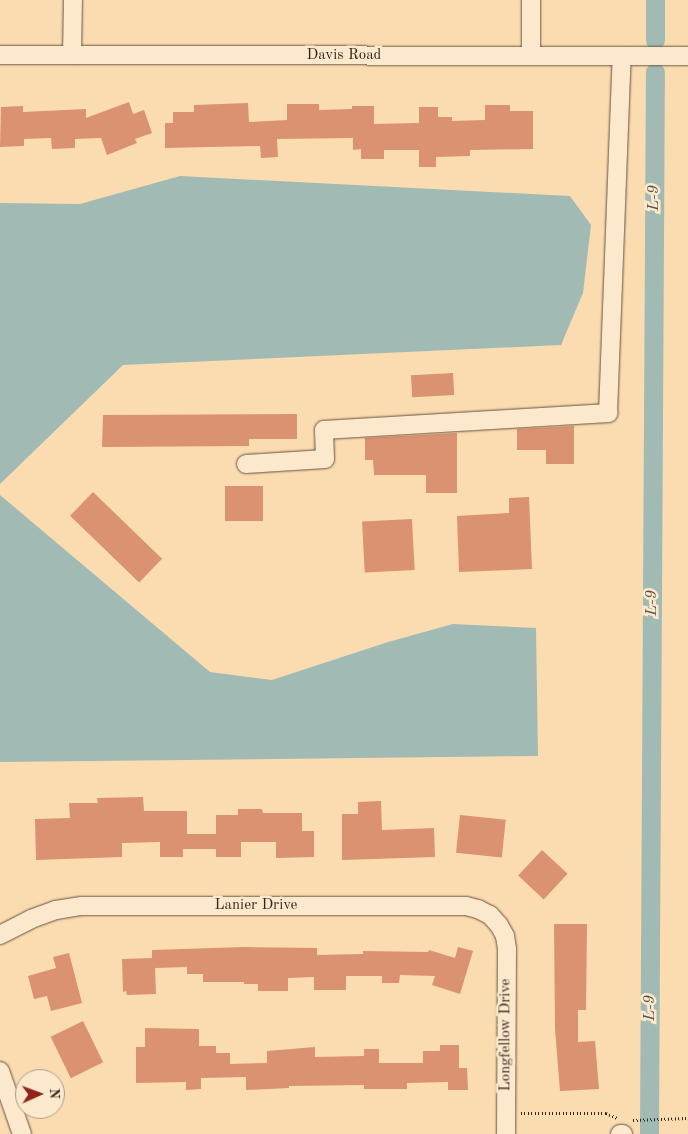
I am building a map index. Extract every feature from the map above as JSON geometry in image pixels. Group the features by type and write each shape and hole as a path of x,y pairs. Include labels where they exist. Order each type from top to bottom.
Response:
{"street":[{"path":"72,0 72,55"},
{"path":"531,0 531,56"},
{"name":"Davis Road","path":"0,55 688,56"},
{"path":"246,464 325,459 324,430 608,413 622,56"},
{"name":"Lanier Drive","path":"0,935 31,918 56,910 82,906 466,906 490,915 499,925 505,936"},
{"name":"Longfellow Drive","path":"505,936 507,950 506,1134"},
{"path":"0,1071 22,1134"}],"path":[{"path":"506,1112 606,1113 623,1120 625,1129 688,1118"}],"water":[{"path":"180,176 570,196 591,225 583,293 561,345 123,365 0,484 0,203 80,204"},
{"path":"0,495 210,672 272,680 388,642 453,624 536,628 538,756 0,762"}],"building":[{"path":"129,102 133,114 144,110 152,133 135,139 137,143 107,155 101,138 75,139 75,148 52,149 51,138 24,139 24,146 0,147 1,107 23,106 23,112 86,109 86,118"},
{"path":"248,103 249,122 287,120 287,104 319,104 319,110 352,109 352,106 374,106 374,124 419,123 419,107 438,107 438,117 452,117 452,121 485,120 485,105 510,105 510,111 533,111 533,149 470,150 470,156 436,157 436,167 419,167 419,150 384,150 384,159 361,159 361,149 353,150 353,138 277,139 278,157 261,158 260,146 165,148 165,123 173,123 173,112 194,112 194,105"},
{"path":"453,373 454,395 412,397 411,375"},
{"path":"297,414 297,439 249,439 249,446 102,447 103,415"},
{"path":"574,426 574,464 546,464 546,450 517,450 517,429"},
{"path":"457,433 457,493 426,493 426,475 374,475 373,460 365,460 365,438"},
{"path":"225,486 263,486 263,521 225,521"},
{"path":"93,492 162,559 139,582 70,516"},
{"path":"529,497 532,569 459,572 457,516 509,513 509,498"},
{"path":"412,519 415,570 365,573 362,522"},
{"path":"143,797 144,811 187,811 187,834 216,834 216,815 238,815 238,809 262,809 263,813 302,813 302,831 314,831 314,857 276,858 276,842 241,842 241,857 216,857 216,849 183,849 183,857 160,857 160,842 122,843 122,857 36,860 35,819 70,818 69,803 98,803 97,798"},
{"path":"381,801 382,830 434,828 435,857 342,860 342,814 358,814 358,802"},
{"path":"460,815 506,820 502,858 456,853"},
{"path":"542,850 568,874 544,899 518,876"},
{"path":"554,924 587,924 586,1010 578,1010 578,1042 595,1041 599,1089 560,1091 555,1029"},
{"path":"244,947 317,948 317,955 363,954 363,951 428,952 429,950 455,958 458,947 473,951 460,994 432,985 435,976 400,975 399,983 382,983 382,976 346,976 346,990 314,990 314,977 288,978 288,991 258,991 258,984 203,982 203,974 187,974 187,967 155,968 156,994 127,995 126,991 123,992 122,959 152,958 152,950"},
{"path":"69,953 82,1003 51,1011 47,996 34,999 28,976 56,968 53,957"},
{"path":"83,1021 103,1062 71,1078 51,1037"},
{"path":"145,1028 199,1029 199,1046 216,1046 216,1053 230,1053 230,1064 267,1063 267,1051 315,1047 315,1057 364,1056 364,1049 379,1049 379,1063 423,1063 423,1051 440,1051 440,1045 459,1045 459,1068 467,1068 468,1090 448,1090 448,1082 407,1083 407,1089 364,1089 364,1085 289,1086 289,1088 246,1090 246,1077 201,1078 201,1089 186,1090 186,1082 136,1083 136,1047 145,1047"}],"waterway":[{"name":"L-9","path":"655,0 655,40"},
{"name":"L-9","path":"649,1134 655,72"}]}
